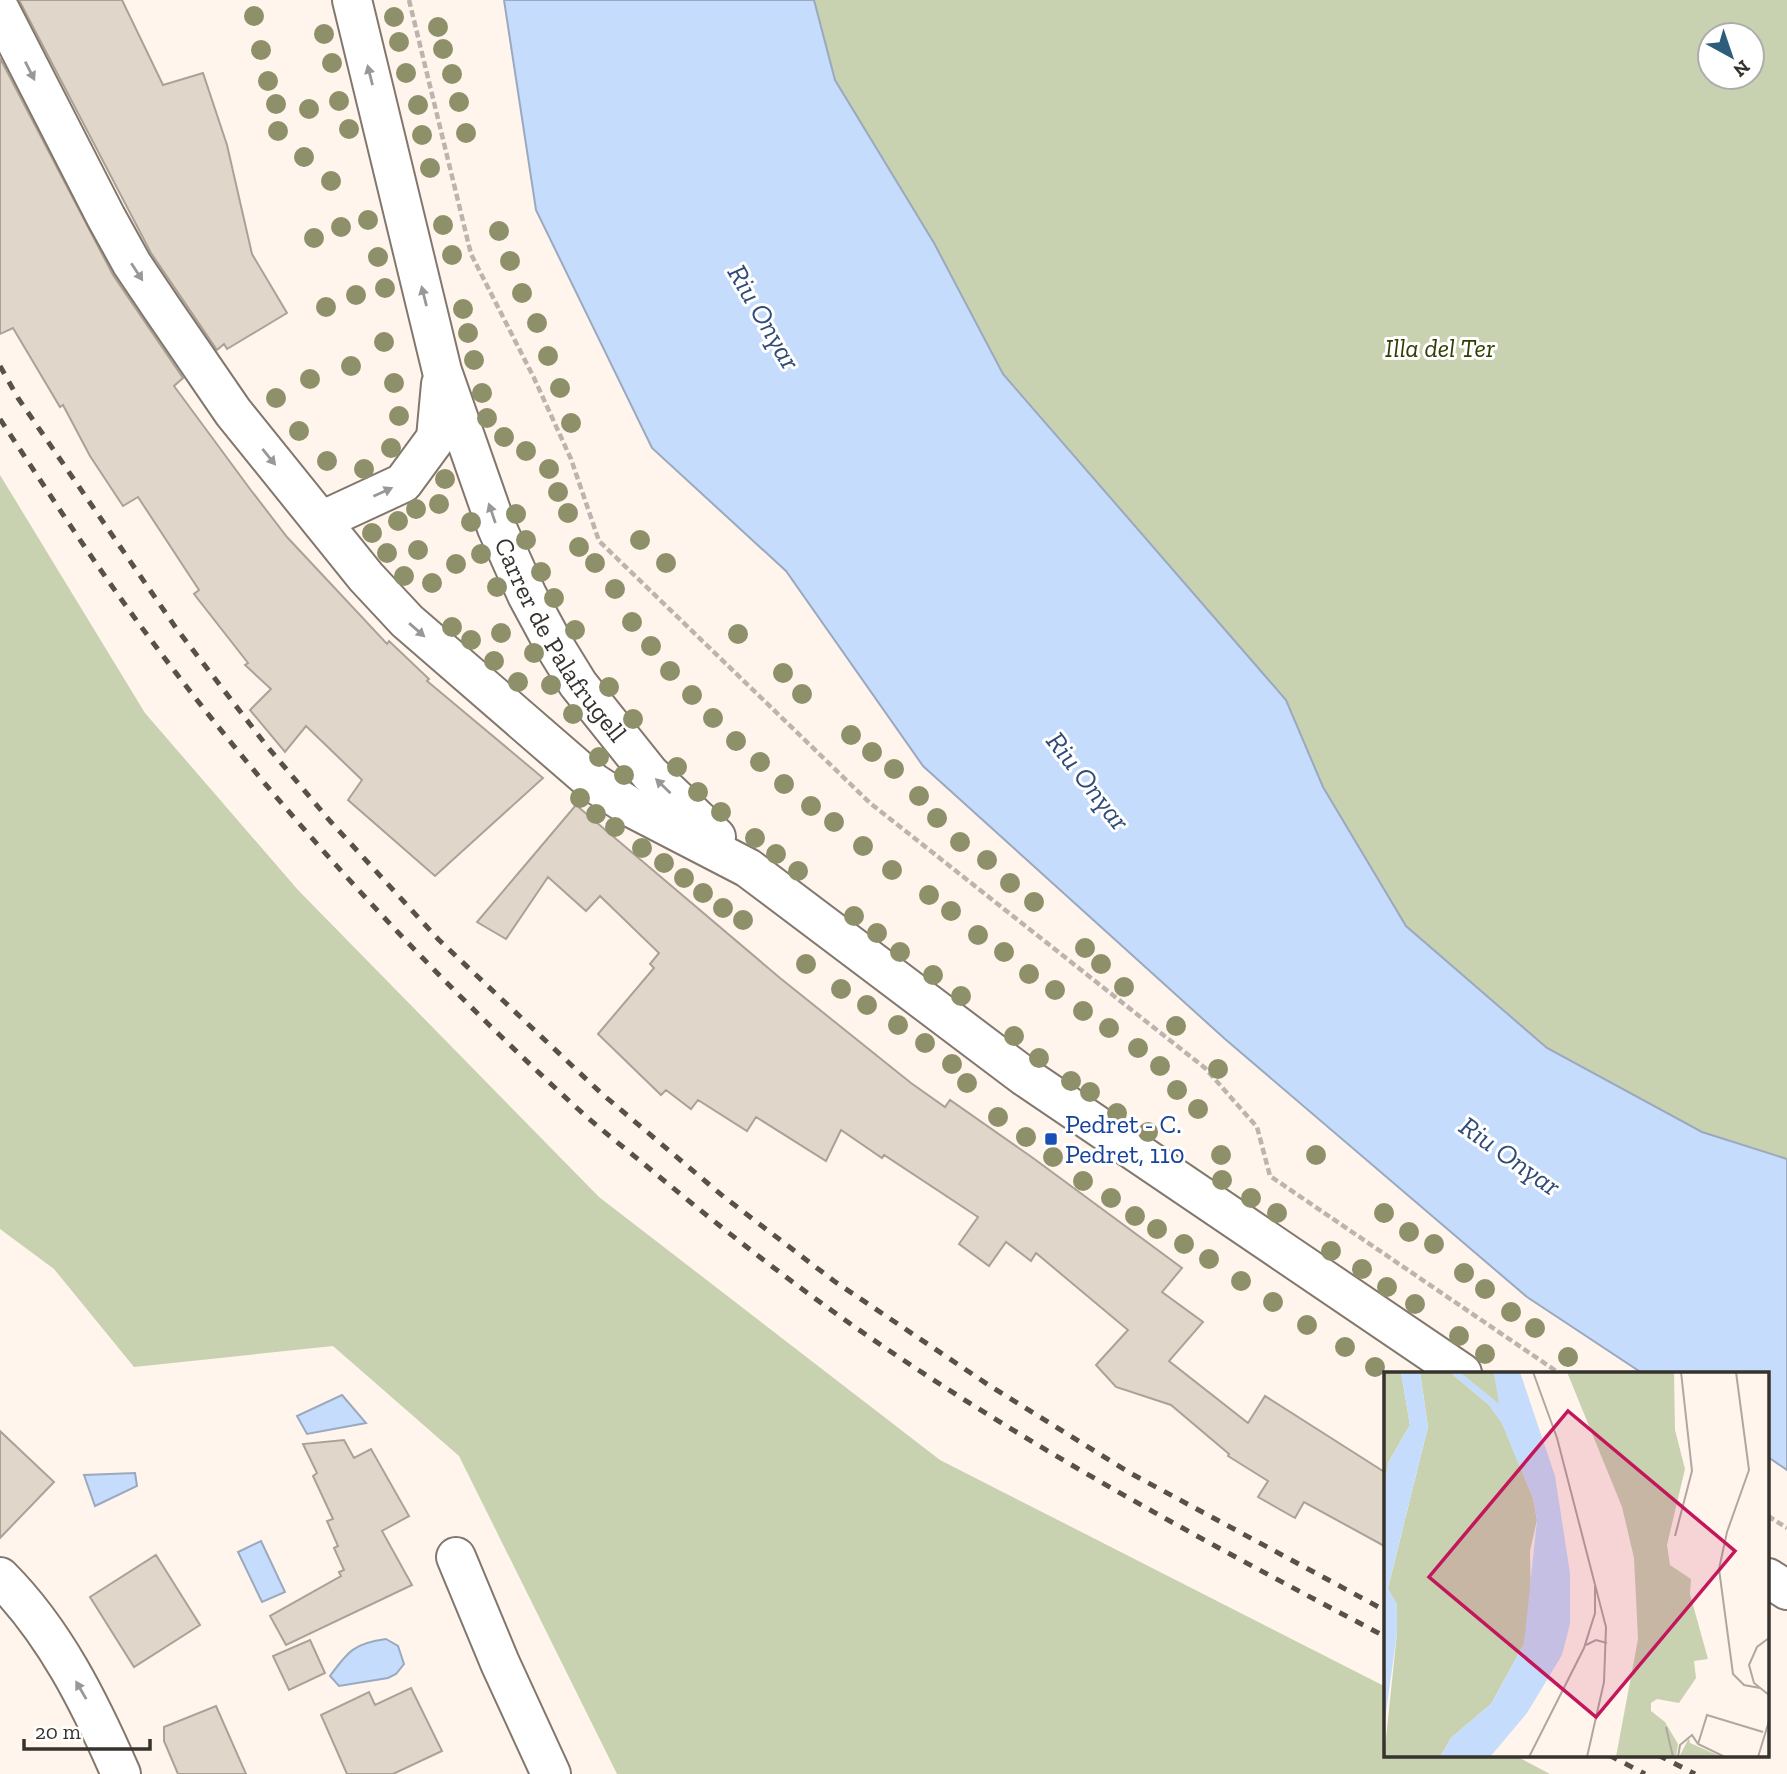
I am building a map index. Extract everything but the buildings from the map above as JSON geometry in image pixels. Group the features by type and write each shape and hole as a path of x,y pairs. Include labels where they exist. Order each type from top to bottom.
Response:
{"street":[{"name":"Carrer de Palafrugell","path":"352,0 442,371 497,528 527,596 554,645 603,717 650,774 748,868"},
{"path":"0,10 132,264 197,362 233,412 366,577 407,621 594,783 634,809 748,868 1024,1076 1461,1372"},
{"name":"Carrer de Palafrugell","path":"321,521 403,483 436,438 442,371"},
{"path":"456,1557 500,1663 551,1774"},
{"path":"0,1577 46,1632 71,1672 94,1713 121,1774"},
{"path":"1770,1579 1787,1590"}],"path":[{"path":"409,0 471,254 571,458 599,541 870,803 1205,1068 1257,1127 1270,1175 1558,1372"},
{"path":"1770,1517 1787,1528"}],"green space":[{"name":"Illa del Ter","path":"814,0 1787,0 1787,1159 1702,1132 1547,1048 1406,926 1323,787 1286,700 1003,374 934,243 835,80"},
{"path":"0,475 145,713 298,890 599,1197 940,1460 1384,1686 1384,1756 1516,1756 1550,1774 617,1774 459,1456 333,1346 134,1367 54,1269 0,1229"}],"water":[{"name":"Riu Onyar","path":"504,0 814,0 835,80 934,243 1003,374 1286,700 1323,787 1406,926 1547,1048 1702,1132 1787,1159 1787,1470 1770,1458 1770,1372 1640,1372 1527,1297 1225,1039 923,766 786,571 652,448 536,210"},
{"path":"342,1395 366,1423 307,1434 297,1416"},
{"path":"135,1473 137,1486 95,1506 84,1475"},
{"path":"261,1541 285,1592 262,1602 238,1552"},
{"path":"386,1639 398,1646 404,1664 396,1674 388,1678 339,1686 330,1676 342,1660 359,1646"}],"railway":[{"path":"0,366 18,398 176,628 266,745 330,821 439,940 601,1093 724,1197 834,1281 990,1386 1130,1473 1384,1610"},
{"path":"0,419 75,533 134,616 252,768 409,944 520,1055 587,1117 792,1282 950,1391 1093,1478 1384,1636"},
{"path":"1611,1756 1645,1774"},
{"path":"1660,1756 1695,1774"}],"place":[{"name":"Pedret - C. Pedret, 110","path":"1051,1139"}]}
